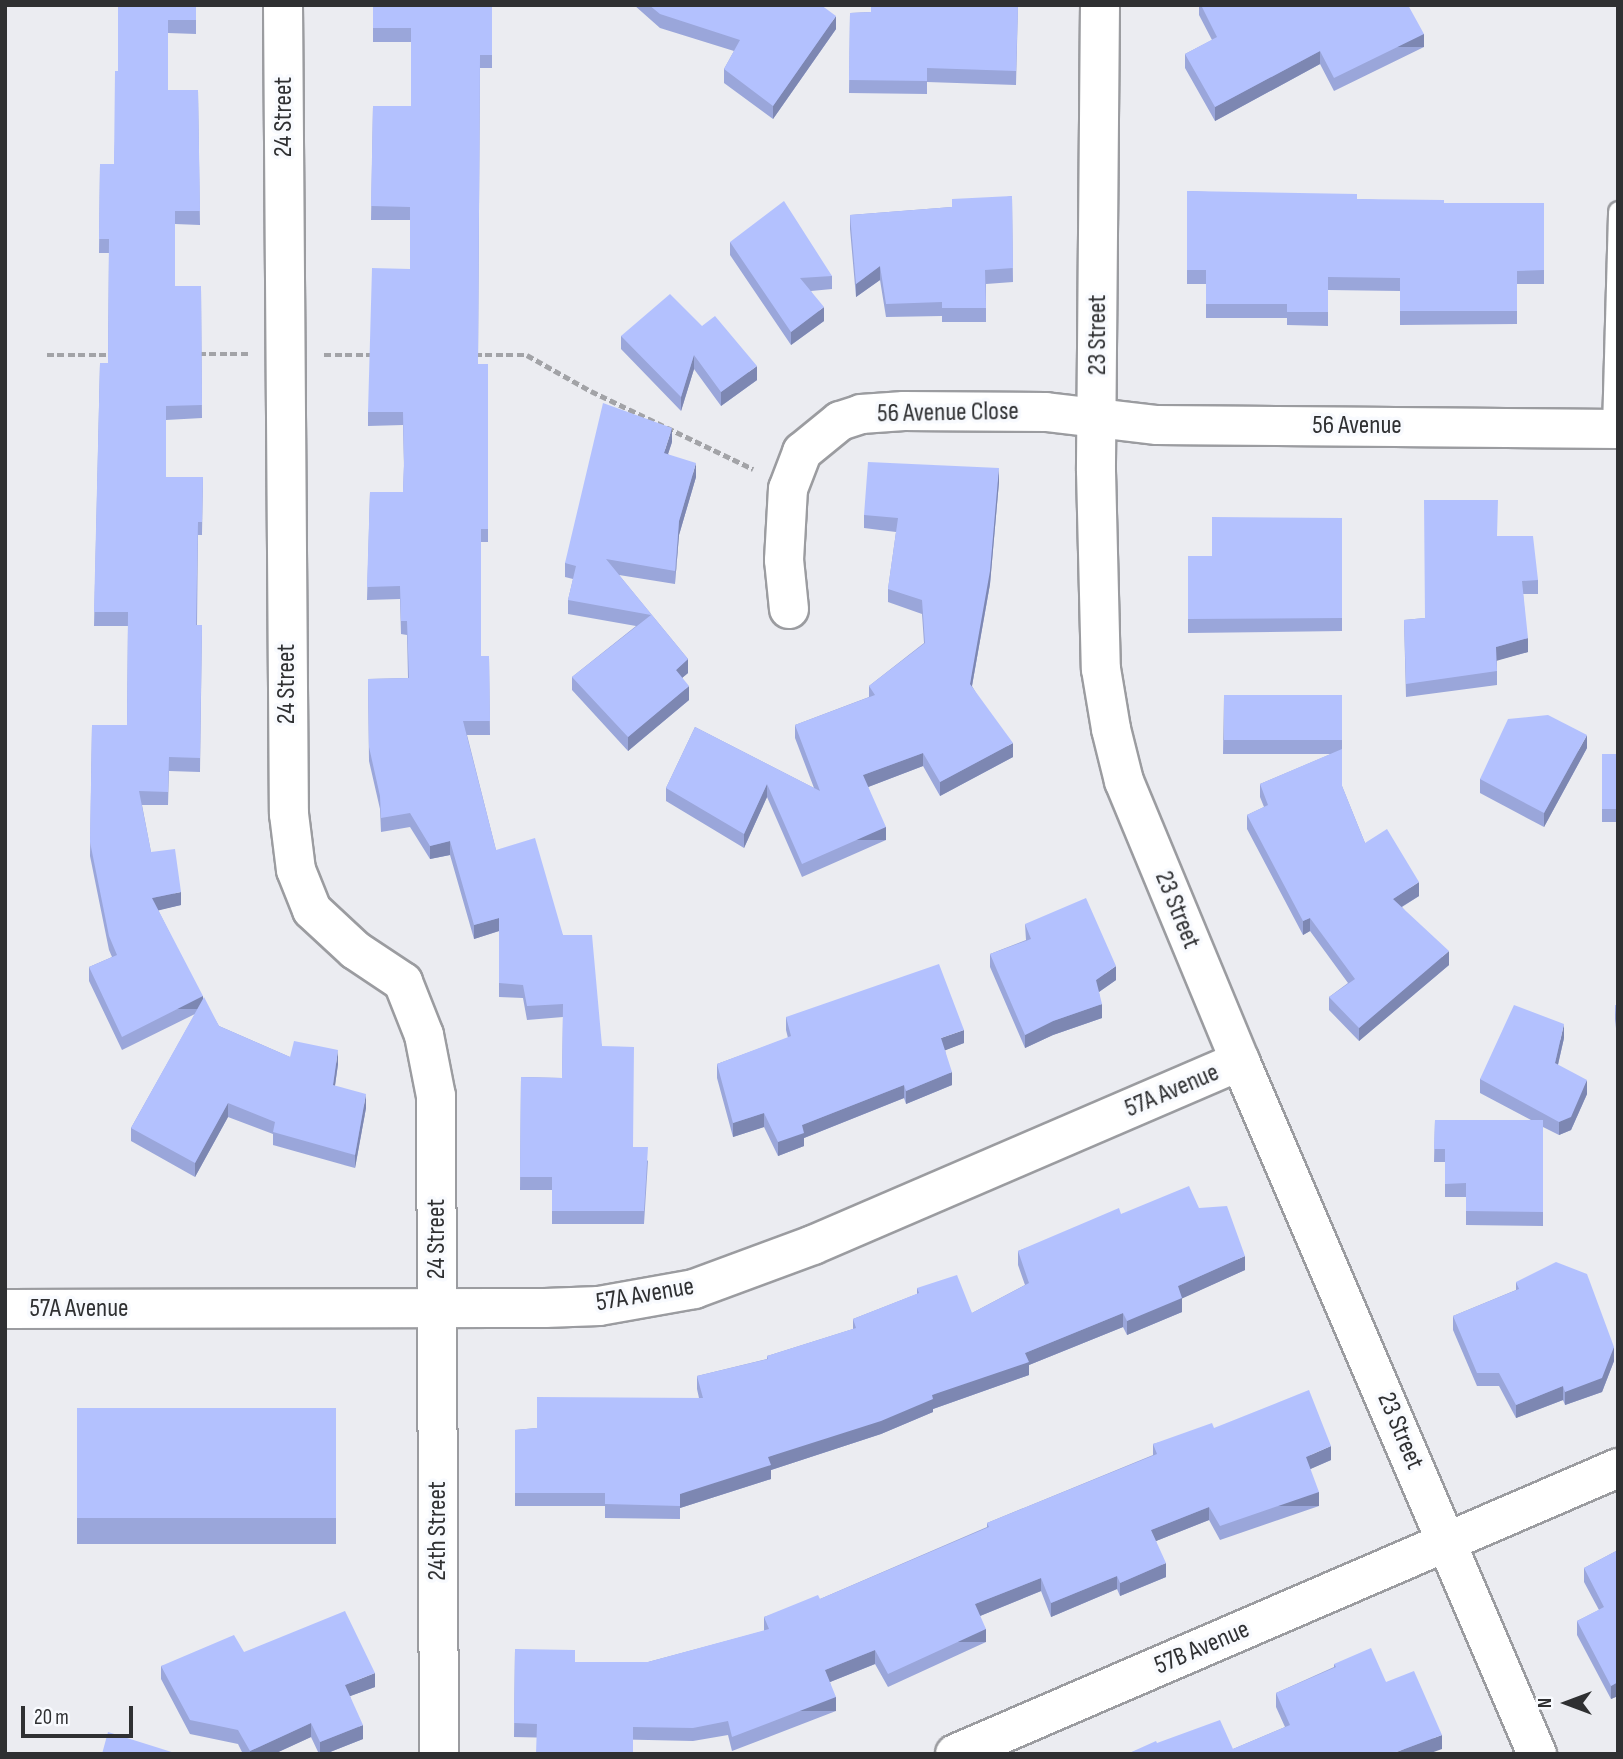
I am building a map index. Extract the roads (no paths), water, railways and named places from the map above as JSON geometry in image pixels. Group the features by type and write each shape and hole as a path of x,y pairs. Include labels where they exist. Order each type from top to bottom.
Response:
{"street":[{"name":"24 Street","path":"283,5 289,814 296,870 312,910 348,944 403,982 416,1007 436,1096 437,1309"},
{"name":"23 Street","path":"1100,5 1097,418 1101,669 1111,729 1124,781 1240,1061 1448,1542 1536,1754"},
{"name":"56 Avenue Close","path":"789,609 784,560 788,489 802,452 839,421 861,414 904,411 1046,412 1097,418"},
{"name":"56 Avenue","path":"1097,418 1157,425 1615,429"},
{"name":"57A Avenue","path":"5,1309 437,1309 599,1306 694,1289 813,1245 1240,1061"},
{"name":"24th Street","path":"437,1309 439,1754"},
{"name":"57B Avenue","path":"956,1754 1618,1468"}],"lane":[{"path":"1615,429 1618,211"}]}
